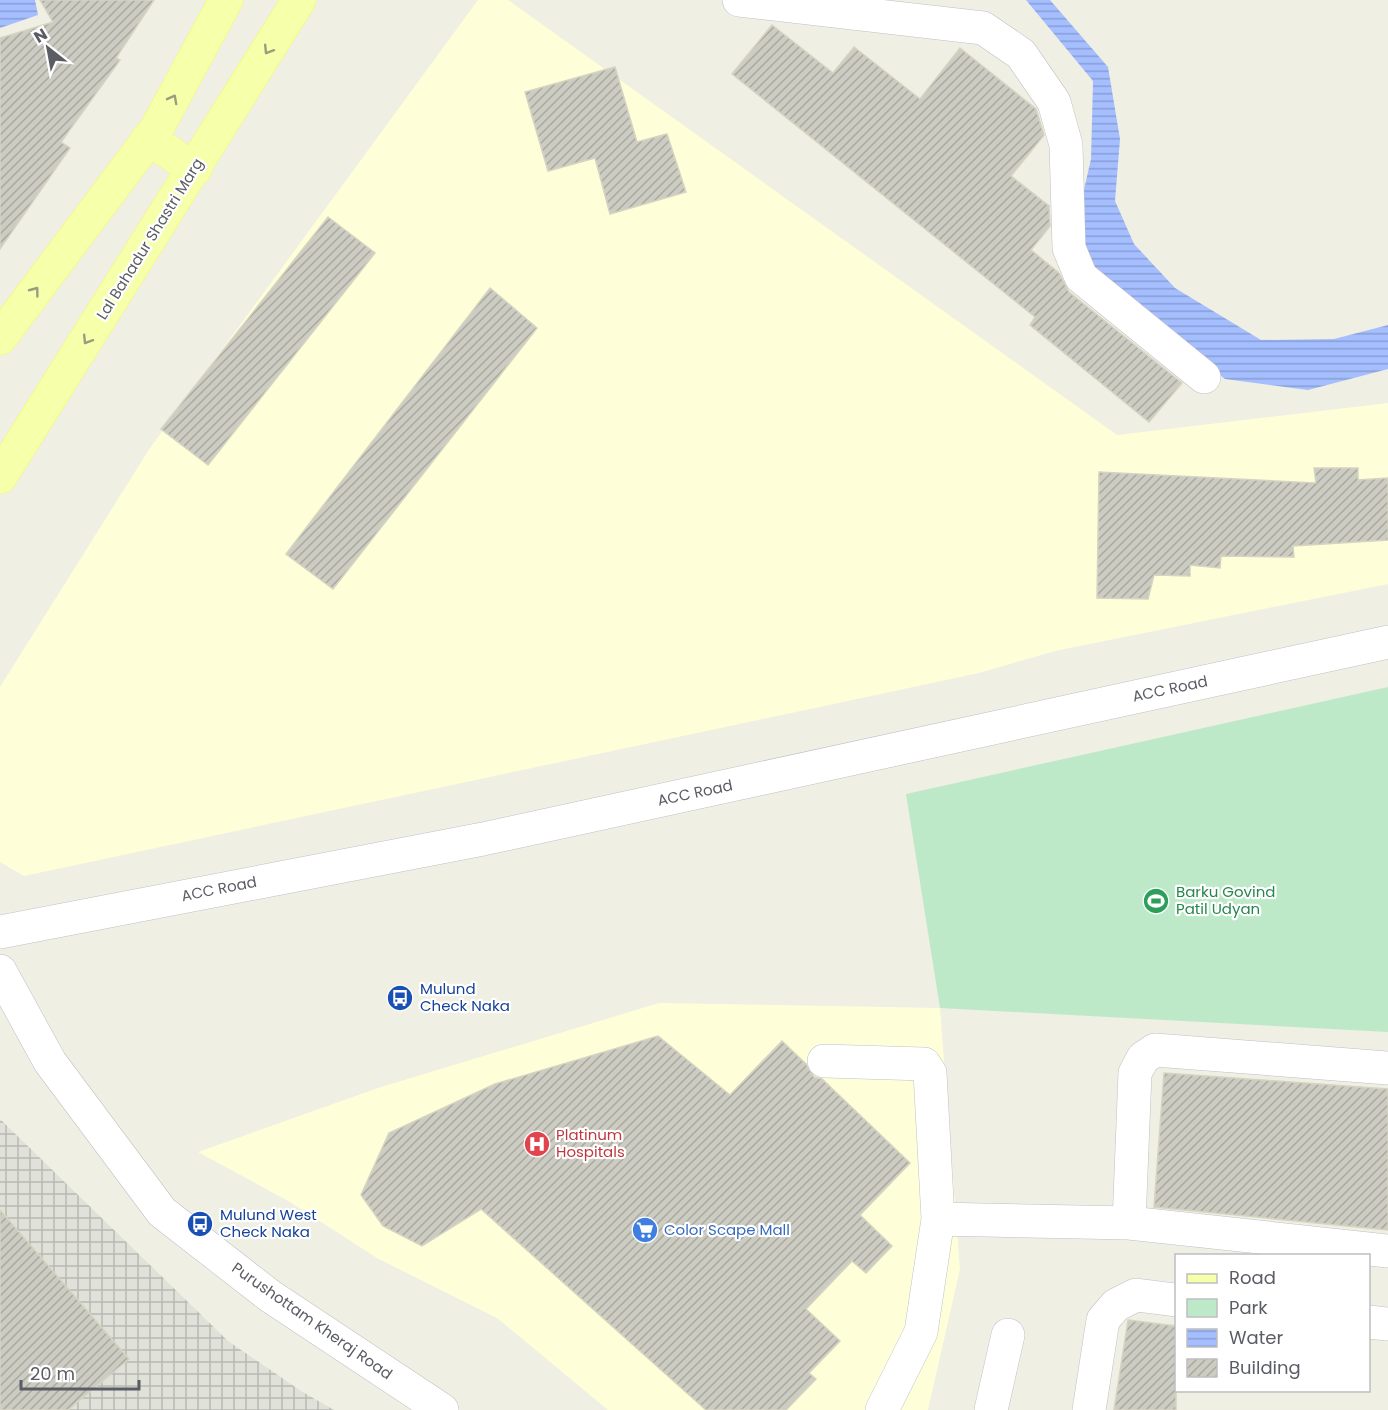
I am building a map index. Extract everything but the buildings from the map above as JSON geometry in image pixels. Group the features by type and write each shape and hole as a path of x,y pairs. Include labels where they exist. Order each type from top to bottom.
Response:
{"main road":[{"path":"0,338 148,139 226,0"},
{"name":"Lal Bahadur Shastri Marg","path":"0,477 299,0"},
{"path":"148,139 195,169"}],"street":[{"path":"739,0 983,28 1021,54 1054,102 1066,145 1069,248 1082,277 1204,377"},
{"name":"ACC Road","path":"0,932 483,839 1388,642"},
{"path":"0,971 50,1062"},
{"path":"0,1018 50,1062"},
{"path":"1129,1223 1135,1073 1143,1058 1155,1050 1388,1068"},
{"path":"824,1061 924,1064 930,1073 938,1220 921,1332 882,1410"},
{"name":"Purushottam Kheraj Road","path":"50,1062 162,1212 270,1296 442,1410"},
{"path":"938,1220 1129,1223 1388,1251"},
{"path":"1089,1410 1103,1320 1116,1305 1136,1295 1175,1300"},
{"path":"1370,1322 1388,1324"},
{"path":"991,1410 1008,1335"}],"shaded area":[{"path":"478,0 508,0 1117,435 1388,403 1388,584 1055,651 979,673 24,876 0,862 0,687 150,448"},
{"name":"Color Scape Mall","path":"659,1003 940,1008 960,1269 928,1410 608,1410 497,1318 377,1258 290,1202 198,1152 381,1087"},
{"path":"0,1119 228,1341 301,1391 334,1410 0,1410"}],"green space":[{"name":"Barku Govind Patil Udyan","path":"1388,687 1388,1032 940,1008 906,794"}],"water":[{"path":"0,0 35,0 38,15 0,28"},
{"path":"1026,0 1050,0 1108,67 1120,139 1115,201 1134,244 1175,288 1261,340 1334,339 1388,325 1388,369 1308,390 1225,379 1090,275 1074,233 1091,159 1093,81"}],"place":[{"name":"Barku Govind Patil Udyan","path":"1156,901"},
{"name":"Mulund Check Naka","path":"400,998"},
{"name":"Platinum Hospitals","path":"537,1144"},
{"name":"Mulund West Check Naka","path":"200,1224"},
{"name":"Color Scape Mall","path":"645,1230"}]}
